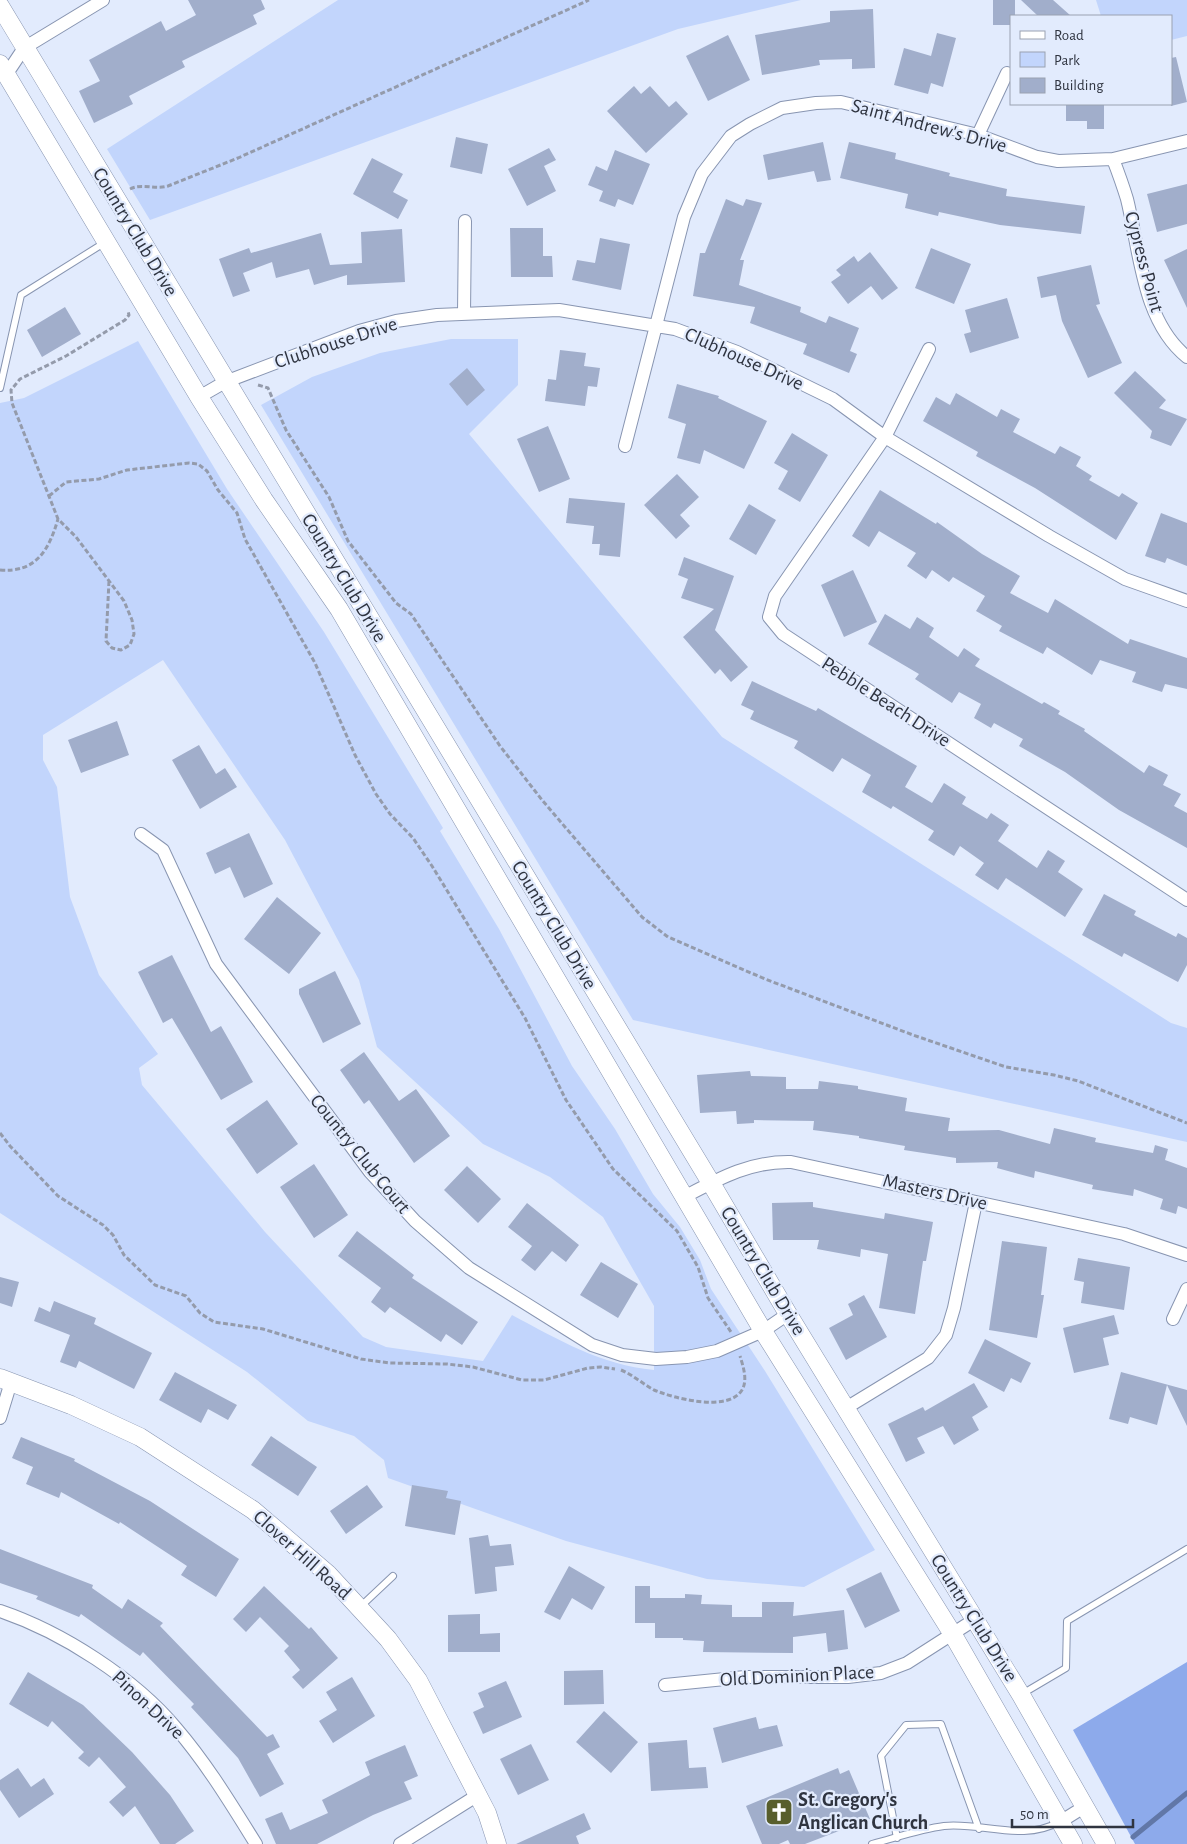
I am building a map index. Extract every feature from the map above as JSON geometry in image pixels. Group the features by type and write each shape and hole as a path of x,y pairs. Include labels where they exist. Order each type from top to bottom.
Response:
{"main road":[{"name":"Country Club Drive","path":"0,6 114,198 231,379 788,1314 1021,1695 1106,1844"},
{"name":"Country Club Drive","path":"2,73 199,397 264,500 339,609 686,1196 762,1331 952,1633 1073,1844"},
{"name":"Clover Hill Road","path":"6,1380 71,1405 140,1437 253,1510 328,1574 388,1638 418,1680 478,1795 497,1844"}],"street":[{"path":"2,73 24,48 103,0"},
{"path":"978,135 1007,73"},
{"name":"Saint Andrew's Drive","path":"625,446 654,326 684,217 702,174 731,136 750,124 782,108 816,103 841,102 978,135 1037,157 1051,160 1113,159 1187,141"},
{"name":"Cypress Point","path":"1113,159 1126,198 1148,292 1166,334 1174,346 1187,357"},
{"path":"464,314 465,221"},
{"name":"Clubhouse Drive","path":"199,397 231,379 358,331 404,320 437,315 559,310 674,329 737,352 833,399 885,437 1125,579 1187,601"},
{"path":"885,437 929,349"},
{"name":"Pebble Beach Drive","path":"885,437 775,596 769,617 783,634 1187,900"},
{"name":"Country Club Court","path":"140,834 163,850 216,964 370,1172 414,1221 469,1268 592,1345 622,1355 656,1359 687,1357 717,1351 762,1331 788,1314"},
{"name":"Masters Drive","path":"686,1196 748,1166 771,1161 791,1162 1124,1234 1187,1256"},
{"path":"846,1408 928,1358 946,1335 954,1308 976,1202"},
{"path":"1173,1319 1187,1289"},
{"path":"0,1418 6,1380"},
{"name":"Pinon Drive","path":"0,1611 29,1621 71,1644 122,1677 176,1727 216,1780 256,1844"},
{"name":"Old Dominion Place","path":"665,1685 745,1676 848,1678 881,1673 907,1663 974,1620"},
{"path":"400,1844 478,1795"},
{"path":"1060,1822 1084,1807"}],"lane":[{"path":"0,388 21,295 105,243"},
{"path":"1021,1695 1066,1668 1067,1621 1187,1549"},
{"path":"359,1608 393,1576"},
{"path":"896,1838 882,1756 906,1725 941,1724 979,1829"},
{"path":"872,1844 945,1826 1022,1832 1047,1829 1060,1822"}],"path":[{"path":"114,198 136,186 161,188 168,186 238,158 589,0"},
{"path":"130,189 134,195"},
{"path":"108,581 106,641 112,648 121,650 130,644 134,634 132,620 124,601 76,537 58,519 12,403 11,390 20,379 66,356 125,320 128,314 127,306"},
{"path":"231,379 268,388 286,430 329,497 348,541 396,603 411,614 500,746 608,878 642,916 668,937 766,979 913,1035 1006,1067 1054,1074 1078,1081 1187,1123"},
{"path":"0,1132 10,1146 58,1196 103,1225 114,1235 124,1255 155,1285 186,1296 200,1313 214,1322 263,1329 361,1359 390,1363 456,1365 522,1380 544,1380 588,1368 601,1367 621,1370 652,1389 671,1396 708,1402 736,1396 742,1390 745,1381 736,1344 727,1323 708,1298 698,1267 677,1231 624,1182 566,1100 525,1018 432,866 413,838 390,814 376,794 355,755 315,663 245,539 237,513 218,490 207,471 198,464 189,463 128,470 99,479 66,482 49,496"},
{"path":"0,570 18,569 34,562 45,553 58,519"}],"green space":[{"path":"338,0 801,0 678,29 150,220 107,149"},
{"path":"1096,0 1187,0 1187,36 1172,40 1172,15 1101,15"},
{"path":"451,339 518,339 518,385 469,434 722,737 1171,1023 1187,1028 1187,1142 633,1020 261,405 312,377 380,353"},
{"path":"138,341 227,489 324,632 443,828 440,831 499,929 572,1066 615,1129 653,1194 680,1227 700,1260 711,1289 765,1371 875,1550 804,1587 707,1579 566,1541 388,1478 384,1460 354,1436 308,1421 247,1372 0,1213 0,403 24,398","holes":["163,660 285,840 359,980 377,1047 483,1144 550,1177 603,1217 654,1306 654,1370 616,1363 598,1357 512,1315 483,1361 386,1347 363,1337 265,1232 142,1085 139,1068 158,1054 99,975 70,897 57,787 43,760 43,735"]}],"shaded area":[{"path":"1187,1662 1187,1844 1135,1844 1073,1730"}],"building":[{"path":"188,0 261,0 265,9 253,15 257,24 182,61 185,67 129,96 133,104 94,123 79,91 100,81 89,60 161,21 166,31 196,15"},
{"path":"993,0 1015,0 1015,15 1010,15 1010,25 993,25"},
{"path":"1021,0 1053,0 1070,15 1037,15"},
{"path":"873,9 875,68 852,69 852,59 819,60 820,65 762,75 755,35 830,22 830,11"},
{"path":"937,33 956,38 943,87 931,83 928,94 894,85 904,48 931,56"},
{"path":"728,35 750,80 708,101 686,56"},
{"path":"1176,57 1187,102 1171,106 1172,105 1172,58"},
{"path":"634,86 641,94 650,86 669,107 676,101 688,114 646,153 607,111"},
{"path":"1066,105 1104,105 1104,129 1087,129 1087,121 1066,121"},
{"path":"456,137 488,144 482,174 450,167"},
{"path":"823,142 831,180 817,182 814,171 768,180 763,155"},
{"path":"849,142 896,153 895,159 950,173 949,176 1007,189 1006,196 1085,206 1081,234 1000,225 939,212 938,216 905,208 908,194 840,178"},
{"path":"549,148 556,160 544,166 556,191 527,206 508,169"},
{"path":"615,150 650,164 633,205 618,199 615,207 599,201 603,191 588,185 596,166 607,171"},
{"path":"372,158 403,174 393,192 408,200 398,219 353,194"},
{"path":"1187,184 1187,224 1157,232 1147,194"},
{"path":"726,199 743,206 746,199 762,203 740,260 744,260 739,285 801,307 800,312 826,323 829,316 859,328 850,351 857,354 849,373 803,354 807,344 750,323 755,307 693,296 700,253 705,253"},
{"path":"510,228 543,228 543,256 552,256 553,277 511,277"},
{"path":"402,229 405,282 347,285 347,275 314,285 309,269 276,278 272,262 243,273 250,291 233,297 219,259 249,248 251,253 321,233 330,265 362,263 361,232"},
{"path":"600,238 630,244 621,290 572,280 577,260 595,263"},
{"path":"931,248 971,264 954,304 915,288"},
{"path":"1187,249 1187,308 1164,260"},
{"path":"870,252 898,288 882,300 871,286 848,304 831,282 841,275 836,270 854,256 858,262"},
{"path":"1091,265 1100,304 1096,305 1122,363 1088,378 1062,321 1056,295 1041,298 1037,277"},
{"path":"1007,298 1019,338 970,353 964,334 971,332 965,310"},
{"path":"65,307 81,334 42,357 27,330"},
{"path":"560,350 586,353 584,366 600,368 597,387 588,386 585,406 545,401 548,379 556,380"},
{"path":"467,368 485,390 467,406 449,384"},
{"path":"1135,371 1166,400 1159,408 1187,419 1171,446 1150,438 1152,431 1114,393"},
{"path":"677,384 719,396 718,398 767,421 744,469 704,450 700,464 677,458 686,424 668,418"},
{"path":"956,393 997,417 1001,409 1020,419 1013,432 1055,454 1060,446 1081,457 1076,466 1092,476 1089,480 1119,497 1122,493 1138,503 1116,540 1035,488 976,456 978,452 923,421 936,397 950,405"},
{"path":"548,426 570,479 539,492 517,439"},
{"path":"792,433 828,455 800,502 778,489 788,471 774,463"},
{"path":"677,474 699,497 680,515 690,526 676,539 644,505"},
{"path":"880,490 936,524 937,522 982,554 1020,576 1010,593 1048,613 1055,599 1128,644 1130,639 1187,658 1187,689 1165,684 1162,692 1132,682 1136,672 1100,660 1092,675 1047,647 1043,654 999,631 1002,626 976,611 985,596 953,577 949,582 932,570 926,579 907,566 916,553 879,531 869,547 852,536"},
{"path":"569,498 625,503 620,557 599,555 600,544 592,544 594,526 566,523"},
{"path":"749,504 776,520 756,555 729,539"},
{"path":"1161,513 1187,523 1187,566 1167,558 1165,563 1145,556"},
{"path":"684,557 734,576 715,630 748,667 731,682 720,669 715,674 683,637 714,609 681,598 688,579 678,575"},
{"path":"853,570 877,622 844,637 821,585"},
{"path":"885,614 910,629 917,617 934,628 929,637 958,657 964,648 980,659 975,666 1042,704 1044,702 1060,711 1058,714 1085,729 1084,731 1144,773 1149,765 1168,775 1163,785 1181,794 1174,806 1187,813 1187,848 1119,810 1065,772 1019,746 1023,739 994,723 991,728 974,718 981,704 959,692 952,703 915,679 919,674 868,644"},
{"path":"752,681 816,711 818,708 917,766 905,787 932,803 944,783 966,797 962,804 987,819 991,813 1009,825 998,841 1037,868 1048,850 1065,861 1058,872 1083,889 1065,917 1006,878 998,890 975,875 984,863 960,846 954,856 928,840 934,831 893,806 891,809 862,792 871,775 842,758 833,772 794,748 798,741 750,719 754,711 741,705"},
{"path":"117,721 129,755 81,773 68,740"},
{"path":"199,745 216,774 225,768 237,787 200,809 172,760"},
{"path":"249,833 273,884 244,898 230,867 215,874 206,853"},
{"path":"1104,894 1136,911 1134,915 1176,937 1178,933 1187,938 1187,965 1178,982 1124,953 1122,957 1082,935"},
{"path":"277,897 321,933 289,974 244,939"},
{"path":"172,955 211,1032 221,1026 253,1082 221,1100 172,1018 163,1023 138,972"},
{"path":"335,971 361,1024 323,1043 299,994 299,989"},
{"path":"364,1052 399,1101 416,1089 450,1136 414,1163 369,1100 364,1104 340,1070"},
{"path":"750,1071 751,1076 786,1077 786,1089 818,1089 819,1081 858,1086 858,1089 907,1098 905,1111 950,1118 948,1131 999,1130 1050,1144 1054,1128 1096,1138 1095,1142 1153,1153 1155,1145 1168,1149 1165,1160 1187,1168 1187,1209 1178,1206 1176,1214 1160,1209 1163,1199 1134,1189 1133,1196 1092,1189 1093,1185 1035,1171 1034,1178 997,1168 998,1162 956,1163 956,1158 904,1150 905,1146 859,1138 859,1136 813,1130 814,1121 754,1120 754,1123 737,1124 736,1111 700,1113 697,1075"},
{"path":"267,1100 298,1144 257,1174 226,1129"},
{"path":"314,1164 348,1215 314,1238 280,1187"},
{"path":"467,1166 501,1199 478,1223 444,1190"},
{"path":"813,1202 813,1207 884,1219 885,1213 933,1222 926,1261 923,1261 915,1314 879,1308 888,1254 861,1249 860,1257 817,1249 819,1240 773,1240 772,1203"},
{"path":"527,1203 579,1245 566,1262 552,1251 535,1271 521,1260 532,1246 508,1227"},
{"path":"357,1231 414,1275 412,1278 478,1322 462,1345 446,1334 441,1342 390,1307 385,1313 371,1302 381,1288 338,1256"},
{"path":"1002,1241 1047,1247 1041,1295 1044,1295 1037,1338 989,1330"},
{"path":"1078,1258 1130,1267 1124,1310 1081,1303 1084,1282 1074,1280"},
{"path":"601,1262 638,1284 618,1318 580,1295"},
{"path":"0,1277 19,1282 12,1307 0,1303"},
{"path":"864,1295 887,1337 846,1360 829,1328 853,1315 848,1304"},
{"path":"54,1301 96,1318 94,1324 152,1353 134,1389 79,1361 76,1368 60,1362 70,1335 34,1321 39,1307 50,1312"},
{"path":"1114,1315 1119,1334 1103,1338 1109,1365 1074,1373 1063,1328"},
{"path":"985,1339 1031,1363 1021,1383 1011,1378 1004,1392 968,1373"},
{"path":"175,1372 237,1405 228,1420 208,1409 201,1423 159,1400"},
{"path":"1121,1372 1187,1390 1187,1426 1167,1385 1157,1425 1130,1417 1128,1424 1109,1419"},
{"path":"974,1383 988,1407 972,1417 979,1430 954,1445 943,1426 917,1438 925,1453 906,1462 888,1424 923,1407 925,1411"},
{"path":"271,1436 317,1467 298,1496 251,1465"},
{"path":"21,1437 75,1459 74,1461 150,1501 239,1559 216,1597 181,1575 187,1566 120,1522 119,1524 61,1492 59,1498 26,1484 33,1467 12,1458"},
{"path":"367,1485 383,1507 346,1534 330,1511"},
{"path":"412,1485 448,1491 446,1498 461,1501 455,1535 405,1526"},
{"path":"488,1535 490,1546 511,1544 514,1565 495,1567 497,1591 475,1594 469,1538"},
{"path":"0,1549 93,1585 92,1588 122,1609 128,1599 163,1623 160,1626 267,1737 273,1734 280,1747 267,1754 284,1784 260,1797 238,1758 191,1707 194,1704 143,1652 140,1656 81,1614 79,1617 36,1599 38,1596 0,1583"},
{"path":"569,1566 605,1587 592,1610 572,1598 560,1620 544,1612"},
{"path":"881,1572 900,1611 865,1628 846,1589"},
{"path":"264,1586 309,1629 311,1627 338,1658 303,1689 292,1677 300,1670 284,1651 289,1646 260,1617 246,1632 233,1619"},
{"path":"635,1586 650,1586 650,1598 685,1598 685,1594 702,1595 701,1604 732,1605 732,1617 762,1617 762,1602 794,1602 793,1616 844,1610 848,1649 828,1652 826,1633 793,1637 793,1653 703,1652 704,1641 683,1640 683,1638 655,1638 655,1623 635,1623"},
{"path":"480,1614 480,1634 500,1633 500,1652 448,1652 448,1615"},
{"path":"603,1670 604,1704 564,1705 564,1671"},
{"path":"28,1672 83,1705 132,1752 170,1795 194,1831 175,1844 160,1844 135,1806 123,1817 109,1802 126,1787 99,1757 89,1767 78,1758 84,1752 52,1721 48,1727 9,1704"},
{"path":"352,1677 375,1716 333,1743 319,1721 337,1710 326,1692"},
{"path":"506,1681 522,1717 483,1734 473,1712 484,1707 478,1693"},
{"path":"604,1711 638,1742 611,1773 576,1742"},
{"path":"756,1717 759,1729 777,1725 783,1746 722,1763 713,1728"},
{"path":"687,1740 689,1768 706,1767 708,1788 651,1791 648,1743"},
{"path":"531,1744 549,1780 518,1795 500,1759"},
{"path":"405,1745 418,1776 404,1782 412,1799 373,1815 317,1844 276,1844 265,1819 282,1812 290,1830 328,1813 322,1800 370,1775 365,1762"},
{"path":"18,1768 31,1787 44,1778 54,1794 19,1818 0,1790 0,1780"},
{"name":"St. Gregory's Anglican Church","path":"838,1768 840,1774 849,1770 870,1819 805,1844 790,1844 788,1840 779,1844 762,1844 746,1806"},
{"path":"584,1813 591,1829 576,1836 579,1844 516,1844"}],"waterway":[{"path":"1133,1837 1187,1793"}],"place":[{"name":"St. Gregory's Anglican Church","path":"779,1812"}]}
